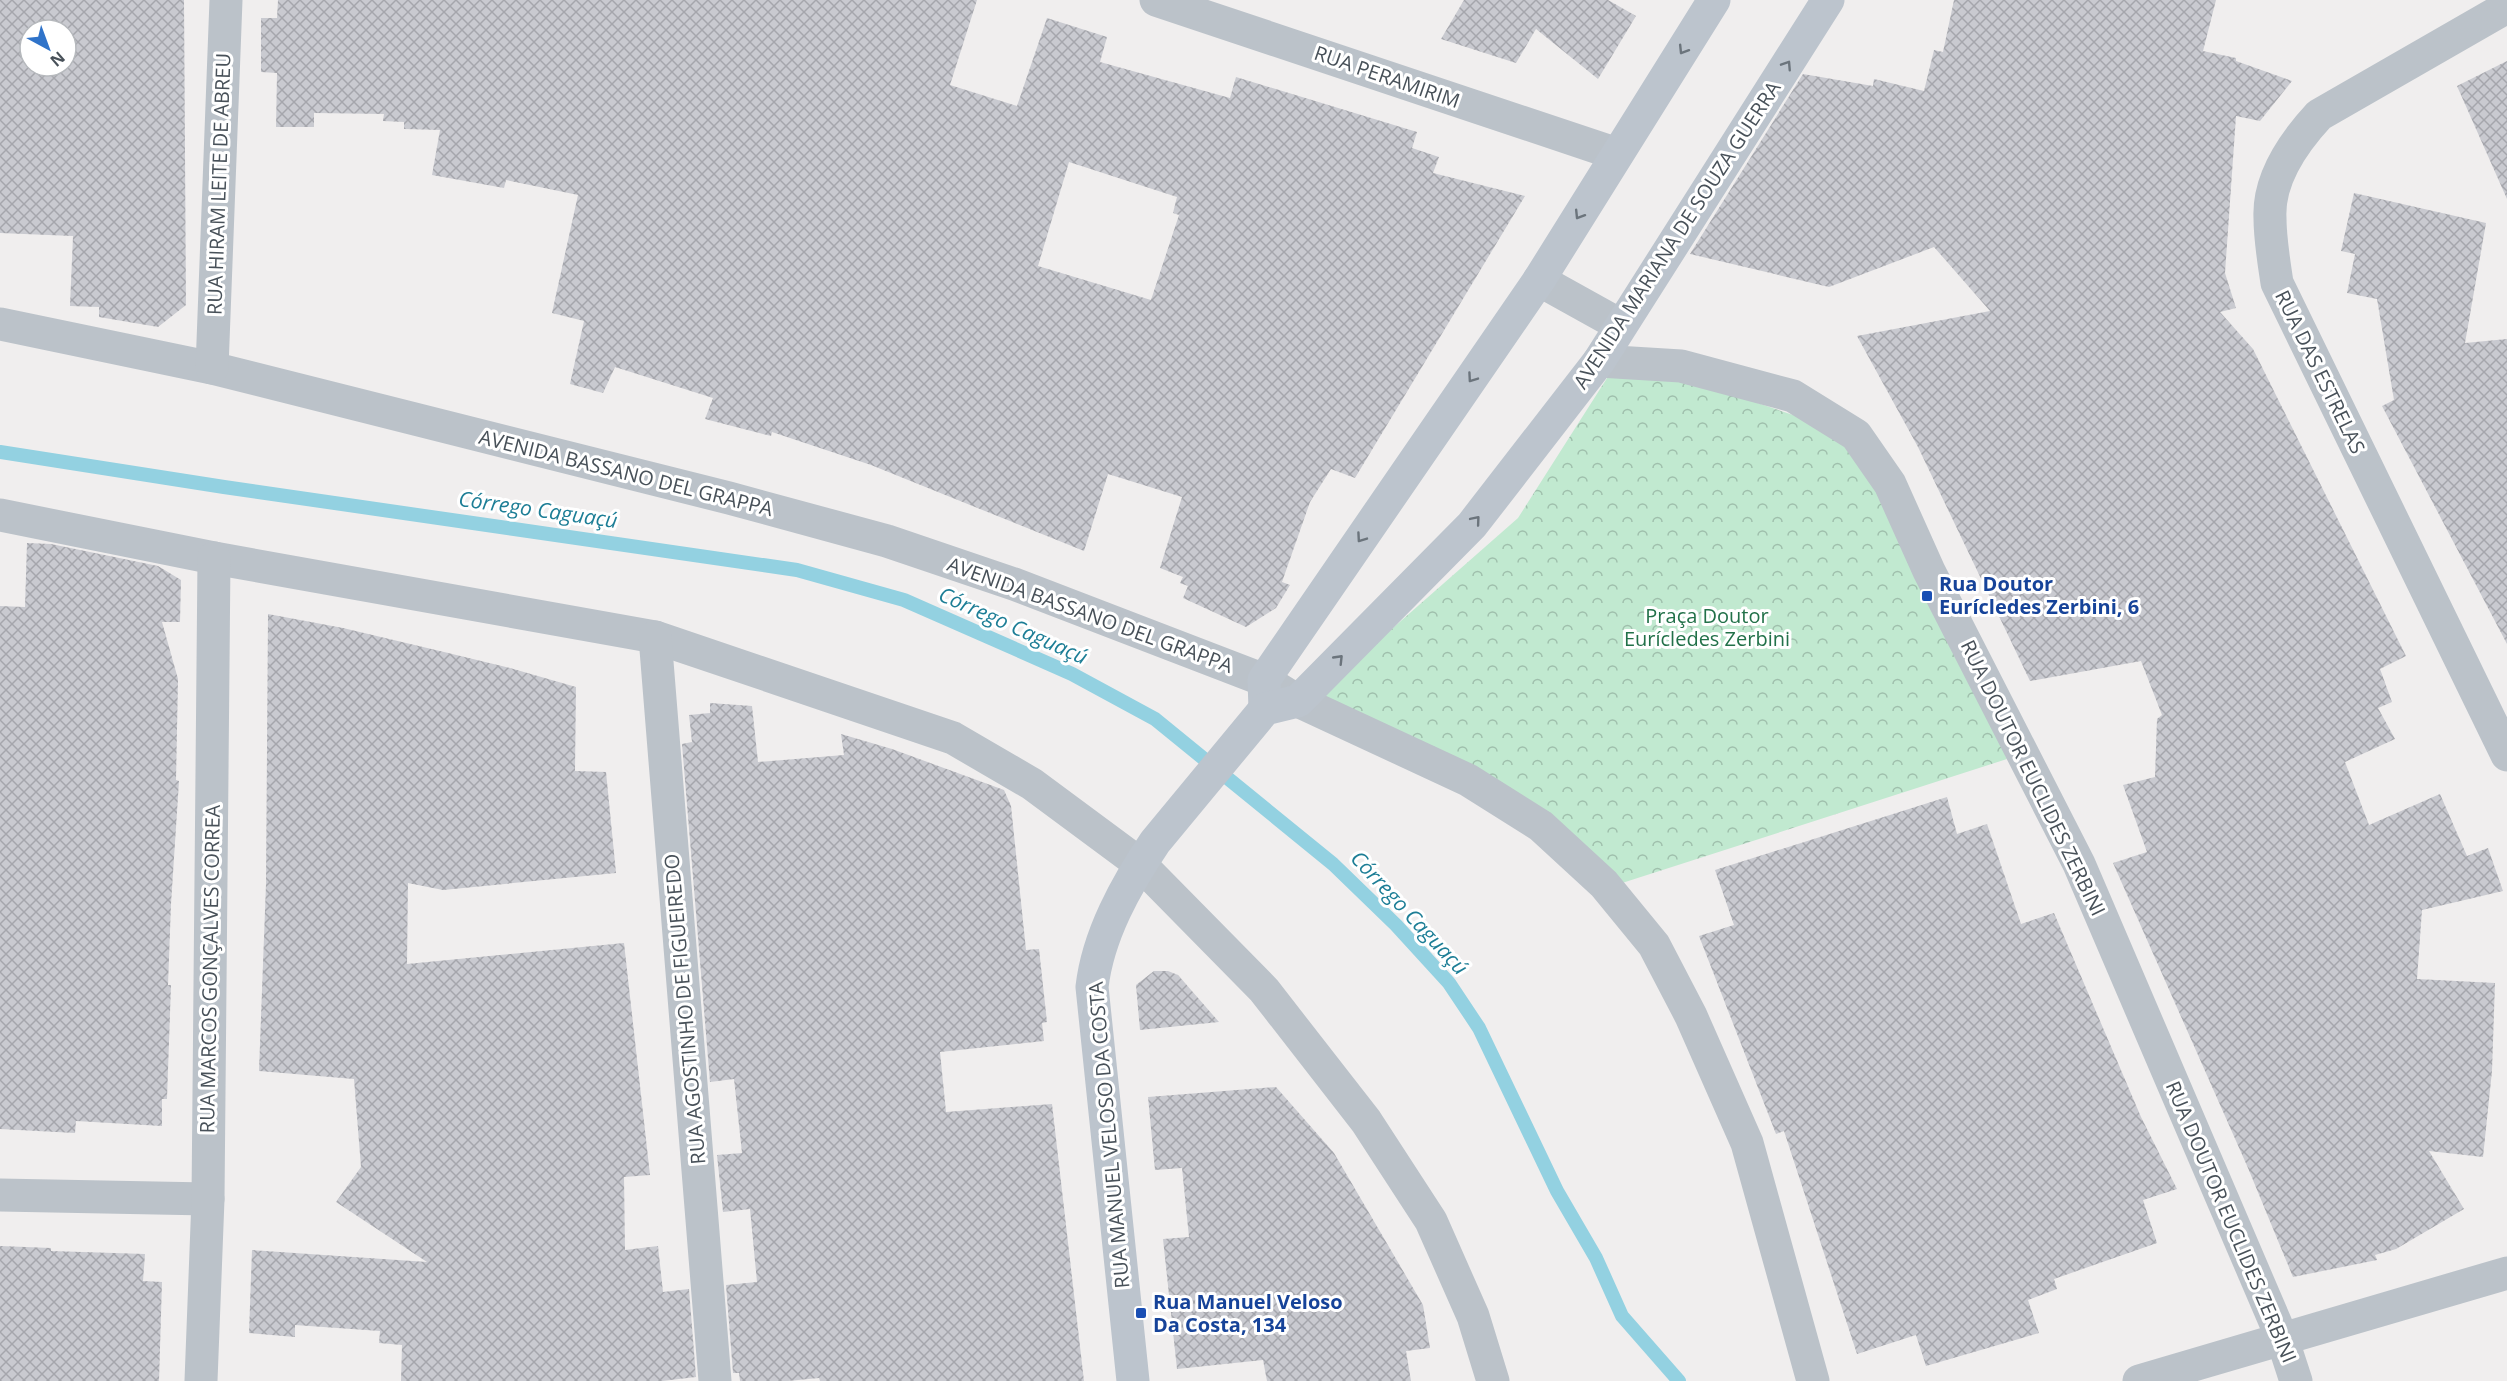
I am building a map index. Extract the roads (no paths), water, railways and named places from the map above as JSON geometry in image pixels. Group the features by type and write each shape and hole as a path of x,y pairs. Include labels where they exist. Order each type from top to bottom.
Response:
{"main road":[{"path":"1298,701 1265,694 1548,285 1617,154 1714,0"},
{"name":"AVENIDA MARIANA DE SOUZA GUERRA","path":"1298,701 1472,525 1599,362 1615,322 1828,0"},
{"name":"RUA MANUEL VELOSO DA COSTA","path":"1133,1381 1092,987 1095,964 1102,940 1148,853 1239,741 1265,694"}],"street":[{"name":"RUA HIRAM LEITE DE ABREU","path":"212,368 226,0"},
{"name":"RUA PERAMIRIM","path":"1156,0 1204,7 1617,154"},
{"name":"RUA DAS ESTRELAS","path":"2507,7 2319,116 2298,138 2288,153 2275,186 2269,216 2277,284 2507,755"},
{"path":"1548,285 1615,322"},
{"name":"AVENIDA BASSANO DEL GRAPPA","path":"0,324 212,368 717,495 887,541 1014,584 1265,694"},
{"name":"RUA DOUTOR EUCLIDES ZERBINI","path":"1599,362 1681,366 1793,396 1857,435 1890,484 1929,571 2079,864 2282,1338 2296,1381"},
{"path":"0,515 214,558 655,636 952,738 1032,784 1148,853 1264,990 1366,1121 1431,1221 1473,1316 1493,1381"},
{"name":"RUA MARCOS GONÇALVES CORREA","path":"201,1381 208,1199 214,558"},
{"name":"RUA AGOSTINHO DE FIGUEIREDO","path":"655,636 715,1381"},
{"path":"1298,701 1468,780 1541,826 1604,884 1654,945 1691,1016 1746,1143 1813,1381"},
{"path":"0,1196 208,1199"},
{"path":"2139,1381 2507,1273"}],"waterway":[{"name":"Córrego Caguaçú","path":"0,452 224,487 797,570 904,600 1072,674 1155,719 1333,864 1396,925 1449,983 1479,1028 1557,1191 1596,1258 1622,1316 1679,1381"}],"place":[{"name":"Rua Doutor Eurícledes Zerbini, 6","path":"1927,596"},
{"name":"Rua Manuel Veloso Da Costa, 134","path":"1141,1313"}],"park label":[{"name":"Praça Doutor Eurícledes Zerbini","path":"1707,628"}]}
